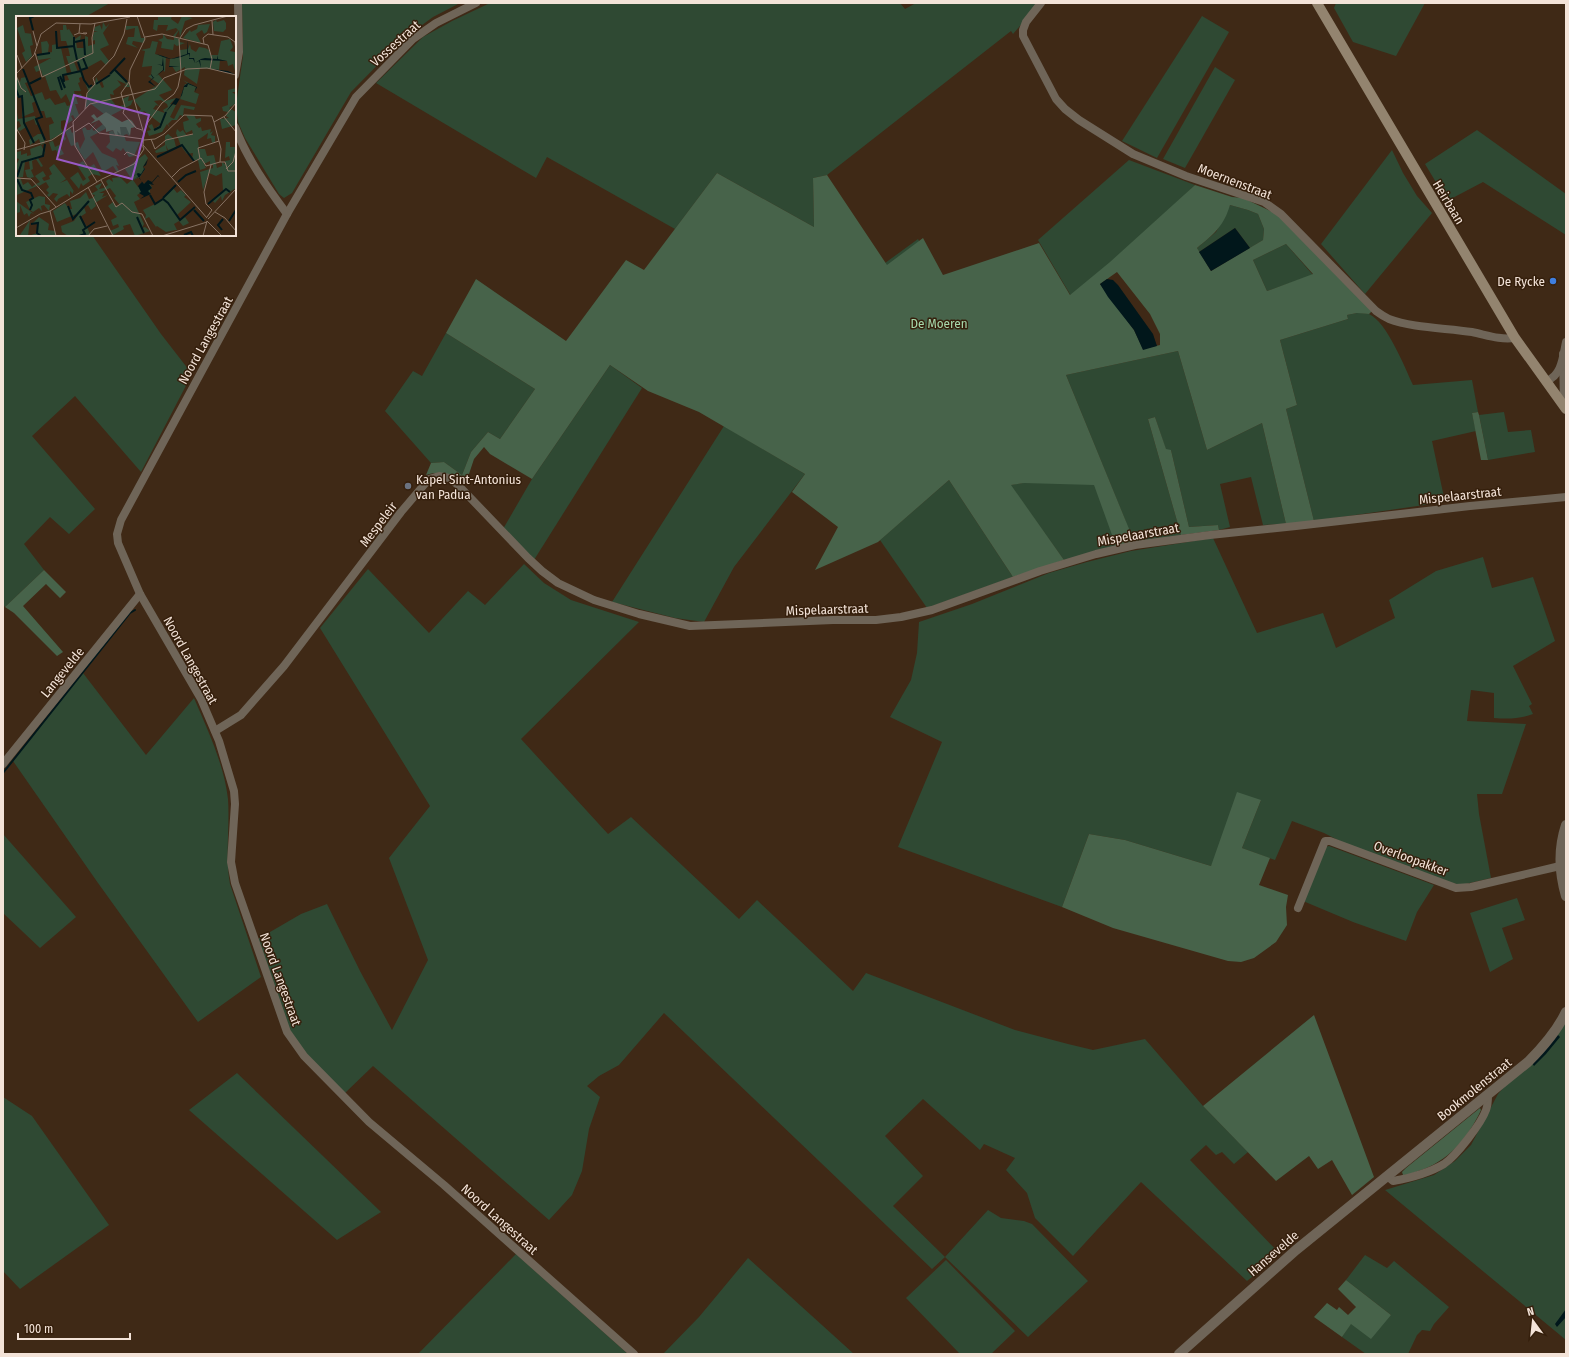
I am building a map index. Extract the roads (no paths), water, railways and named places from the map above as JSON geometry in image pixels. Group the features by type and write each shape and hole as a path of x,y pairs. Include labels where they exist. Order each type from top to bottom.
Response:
{"main road":[{"name":"Heirbaan","path":"1317,3 1515,338 1565,407"}],"street":[{"path":"236,70 240,52 238,3"},
{"name":"Vossestraat","path":"356,97 413,39 436,23 476,3"},
{"name":"Moernenstraat","path":"1041,3 1026,22 1023,30 1025,41 1056,99 1065,109 1079,120 1133,154 1186,176 1264,202 1281,214 1376,311 1390,319 1426,327 1473,332 1494,338 1515,338"},
{"name":"Noord Langestraat","path":"356,97 287,214 121,520 117,534 118,543 140,594 201,699 215,731 234,791 235,804 231,862 235,883 287,1032 304,1056 369,1122 444,1184 634,1354"},
{"path":"236,130 241,143 270,191 287,214"},
{"path":"1546,381 1552,379 1559,370 1566,342"},
{"path":"1563,354 1565,407"},
{"name":"Mespeleir","path":"215,731 241,715 284,666 401,512 429,479 439,476 450,478 459,486 528,558 558,583 594,600 639,614 690,626 722,625"},
{"name":"Mispelaarstraat","path":"722,625 833,620 876,620 901,617 932,610 1040,571 1096,554 1136,545 1202,536 1470,506 1566,497"},
{"name":"Langevelde","path":"3,764 140,594"},
{"path":"1566,825 1560,849 1560,866 1566,896"},
{"name":"Overloopakker","path":"1298,908 1325,841 1330,841 1456,888 1560,866"},
{"name":"Bookmolenstraat","path":"1387,1176 1528,1062 1544,1045 1566,1014"},
{"path":"1387,1176 1394,1181 1404,1179 1432,1170 1444,1164 1468,1139 1486,1110 1488,1095"},
{"name":"Hansevelde","path":"1179,1354 1296,1250 1387,1176"}],"water":[{"path":"1235,228 1250,248 1211,271 1199,252"},
{"path":"1107,279 1113,280 1118,285 1153,334 1157,346 1143,350 1134,330 1108,297 1100,284"},
{"path":"1557,1034 1560,1037 1534,1066 1532,1063"},
{"path":"1566,1309 1566,1317 1557,1327 1555,1324"}],"waterway":[{"path":"3,773 130,613 135,610"}],"place":[{"name":"De Rycke","path":"1553,281"},
{"name":"Kapel Sint-Antonius van Padua","path":"408,486"}],"park label":[{"name":"De Moeren","path":"939,323"}]}
